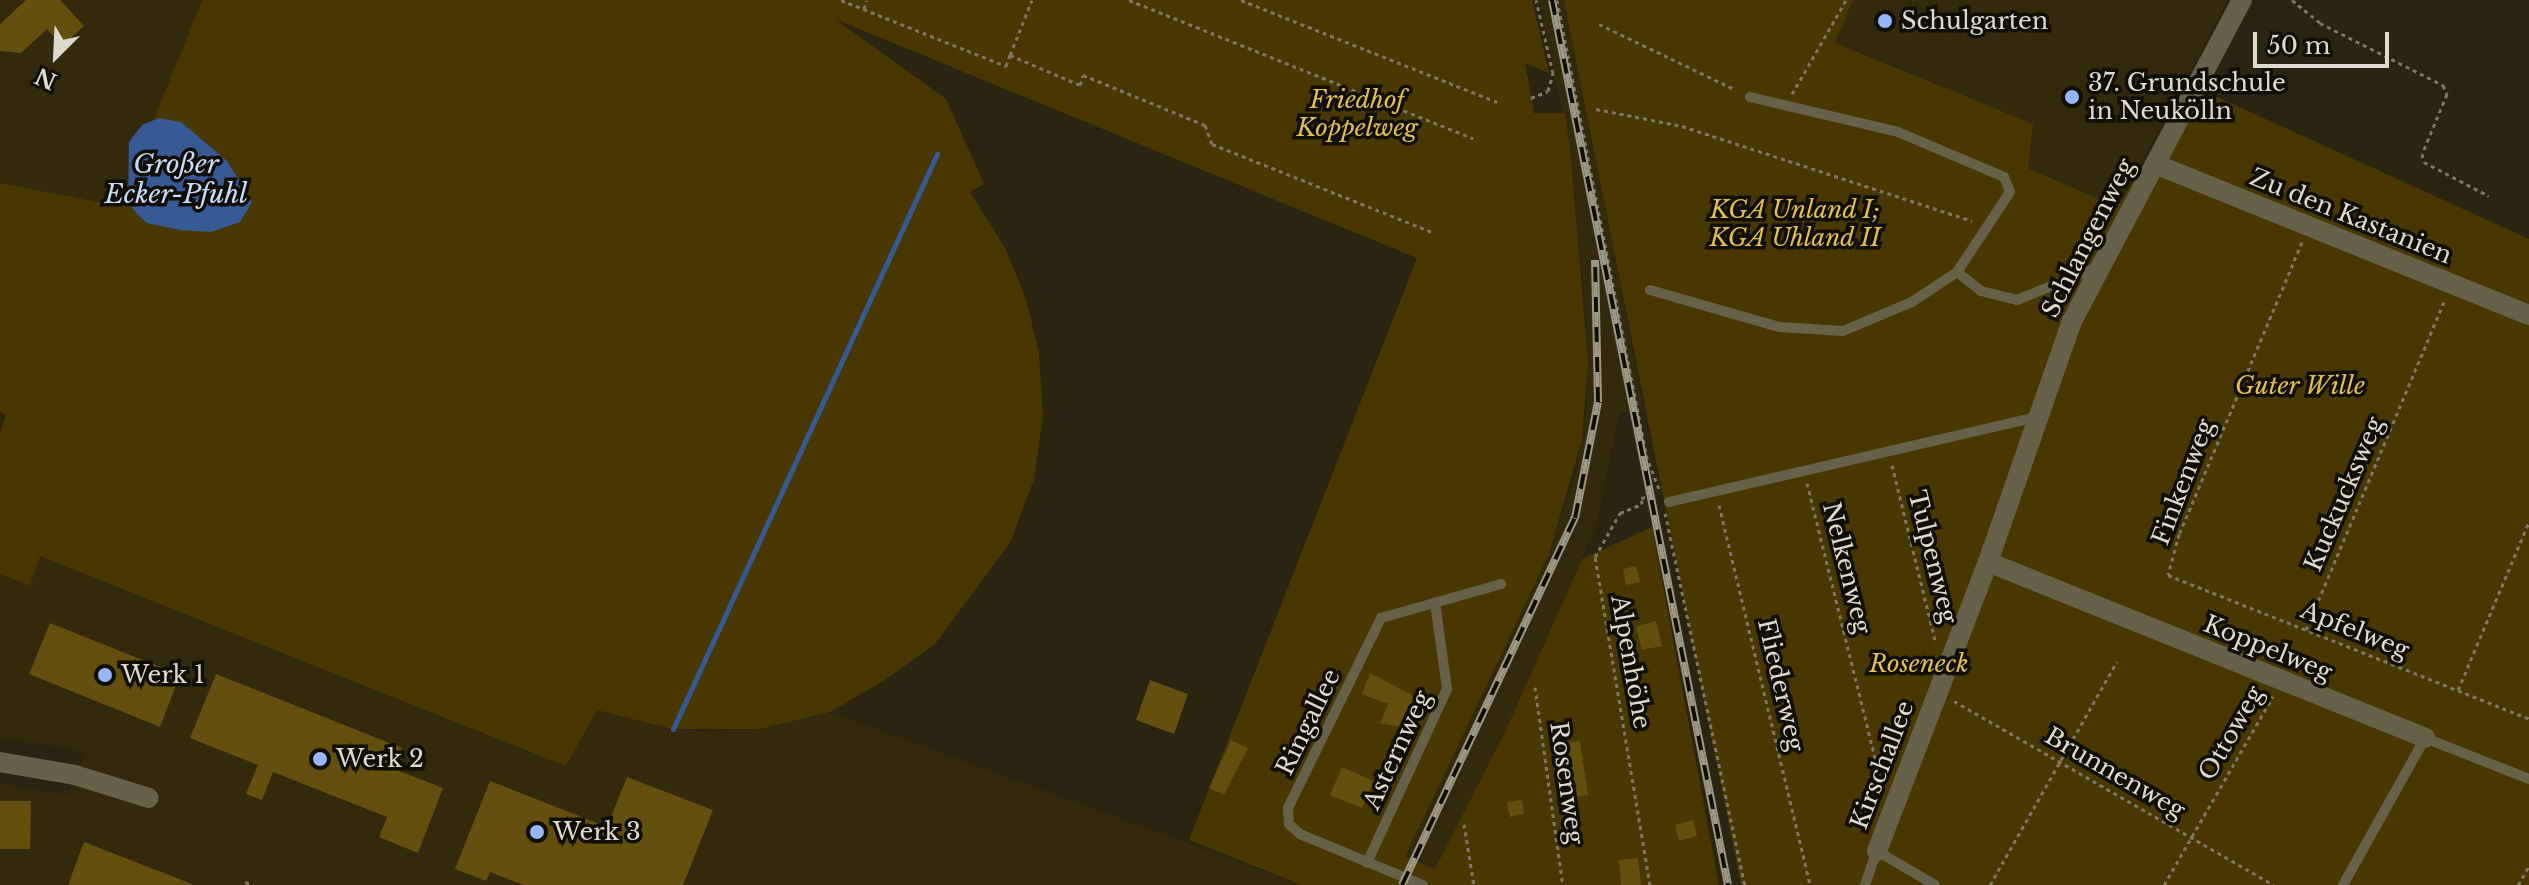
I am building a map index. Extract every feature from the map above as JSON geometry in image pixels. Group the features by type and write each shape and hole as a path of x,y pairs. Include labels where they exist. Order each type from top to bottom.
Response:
{"street":[{"name":"Schlangenweg","path":"1988,562 2034,418 2098,267 2242,0"},
{"name":"Zu den Kastanien","path":"2155,164 2529,315"},
{"name":"Koppelweg","path":"1988,562 2425,738"},
{"name":"Kirschallee","path":"1877,851 1988,562"},
{"path":"0,762 75,775 149,798"}],"lane":[{"path":"1650,290 1779,327 1843,331 1912,302 1957,272 2010,192 2004,177 1898,132 1786,103 1750,97"},
{"path":"1957,272 1981,291 2017,300 2098,267"},
{"path":"1664,499 1716,494 1888,448 2034,418"},
{"name":"Ringallee","path":"1423,885 1300,834 1289,824 1288,808 1381,618 1501,584"},
{"name":"Asternweg","path":"1367,863 1447,689 1435,603"},
{"path":"2343,885 2425,738"},
{"name":"Koppelweg","path":"2425,738 2529,779"},
{"path":"1865,885 1877,851 1935,885"}],"path":[{"path":"841,0 1006,66 1032,0"},
{"path":"864,9 867,0"},
{"path":"1129,0 1142,2 1473,138"},
{"path":"1241,0 1497,102"},
{"path":"1531,98 1548,91 1553,73 1536,0"},
{"path":"1557,0 1646,455 1664,499 1745,885"},
{"path":"1786,103 1846,0"},
{"path":"2292,0 2320,23 2443,85 2447,94 2422,154 2424,162 2489,196"},
{"path":"1599,24 1750,97"},
{"path":"1010,55 1080,85 1083,75 1191,119 1205,125 1212,144 1435,233"},
{"path":"1596,109 1682,126 1988,226"},
{"name":"Finkenweg","path":"2168,575 2179,534 2309,225"},
{"name":"Kuckucksweg","path":"2306,630 2452,284"},
{"name":"Tulpenweg","path":"1888,448 1940,683"},
{"name":"Nelkenweg","path":"1804,469 1883,786"},
{"name":"Fliederweg","path":"1716,494 1810,885"},
{"name":"Alpenhöhe","path":"1650,885 1595,557 1620,513 1642,504 1641,498 1664,499"},
{"path":"2458,690 2529,522"},
{"name":"Apfelweg","path":"2168,575 2529,719"},
{"path":"1990,885 2117,661"},
{"name":"Ottoweg","path":"2164,885 2281,682"},
{"name":"Brunnenweg","path":"1940,683 2061,763 2274,885"},
{"name":"Rosenweg","path":"1535,687 1563,885"},
{"path":"1464,824 1474,885"},
{"path":"2518,885 2529,866"},
{"path":"245,882 253,885"}],"shaded area":[{"path":"0,0 202,0 119,206 0,183"},
{"path":"1540,0 1564,0 1590,113 1643,409 1620,413 1596,526 1504,734 1435,870 1405,857 1549,554 1576,473 1587,405 1587,328 1571,157"},
{"name":"37. Grundschule in Neukölln","path":"1853,0 2228,0 2117,207 2028,168 1835,43"},
{"path":"39,555 566,766 597,710 699,732 760,729 830,712 1302,885 0,885 0,784 68,795 85,751 0,737 0,574 30,586"}],"green space":[{"name":"Friedhof Koppelweg","path":"202,0 1532,0 1549,73 1525,63 1534,113 1565,113 1571,157 1588,362 1582,440 1549,554 1405,857 1435,869 1504,734 1582,559 1652,527 1719,885 1302,885 1189,840 1417,258 835,19 946,99 984,184 970,192 1005,248 1026,299 1039,353 1043,416 1034,479 1010,543 935,644 885,680 830,712 760,729 673,729 597,710 566,766 40,556 30,586 0,574 0,433 6,415 0,412 0,183 119,206"},
{"path":"1564,0 1853,0 1835,43 2033,124 2028,168 2117,207 2193,86 2529,239 2529,885 1741,885"}],"water":[{"name":"Großer Ecker-Pfuhl","path":"159,118 181,122 227,161 252,202 240,222 211,232 180,230 147,223 137,214 128,202 129,142 142,125"}],"building":[{"path":"26,0 60,0 84,26 62,46 47,29 21,53 0,51 0,24"},
{"path":"1636,566 1640,582 1626,585 1623,569"},
{"path":"1656,621 1662,646 1642,650 1636,627"},
{"name":"Werk 1","path":"50,623 180,675 160,727 29,674"},
{"path":"1370,673 1420,699 1406,728 1380,723 1388,704 1362,694"},
{"name":"Werk 2","path":"216,674 402,748 394,769 443,788 418,853 379,837 387,817 273,772 262,800 246,794 258,765 190,738"},
{"path":"1150,680 1188,694 1174,734 1136,720"},
{"path":"1231,740 1248,748 1224,795 1209,788"},
{"path":"1580,741 1588,795 1566,798 1558,744"},
{"path":"1342,767 1374,781 1362,808 1330,795"},
{"path":"627,777 713,810 683,885 524,885 490,872 486,881 455,869 490,781 607,827"},
{"path":"1522,800 1524,814 1510,817 1507,802"},
{"path":"0,801 31,801 30,849 0,849"},
{"path":"1693,820 1697,836 1679,841 1675,825"},
{"path":"84,842 192,884 192,885 68,885"},
{"path":"1638,858 1641,885 1621,885 1619,860"}],"waterway":[{"path":"673,729 937,154"}],"railway":[{"path":"1552,0 1728,885"},
{"path":"1402,885 1575,518 1598,402 1595,260"}],"place":[{"name":"Schulgarten","path":"1885,21"},
{"name":"37. Grundschule in Neukölln","path":"2072,97"},
{"name":"Werk 1","path":"105,675"},
{"name":"Werk 2","path":"320,759"},
{"name":"Werk 3","path":"537,832"}],"park label":[{"name":"KGA Unland I; KGA Uhland II","path":"1795,224"},
{"name":"Guter Wille","path":"2300,386"},
{"name":"Roseneck","path":"1919,664"}]}
